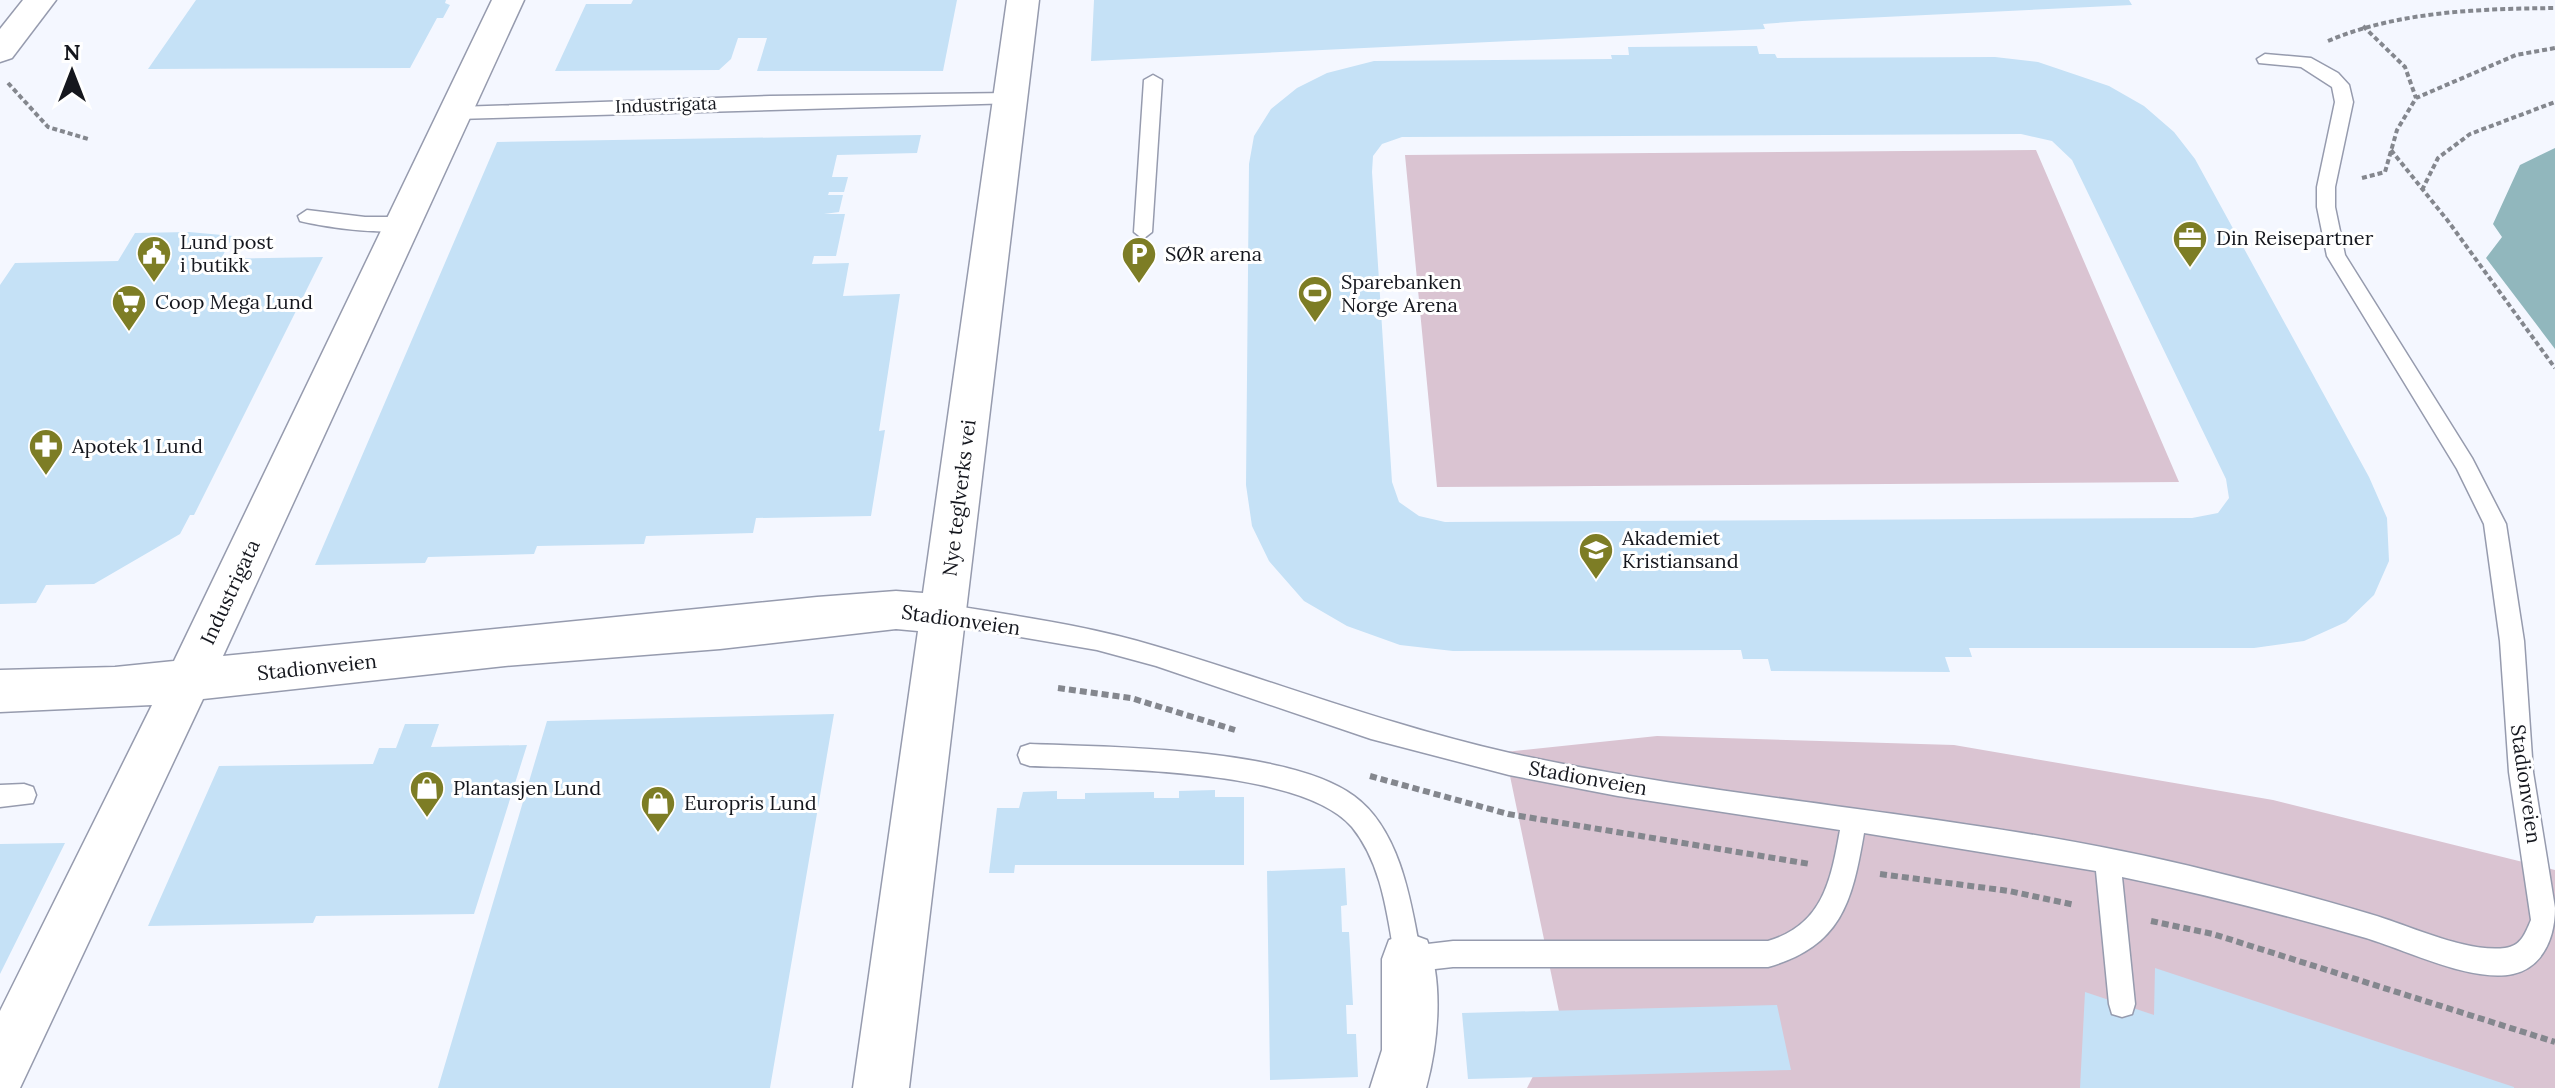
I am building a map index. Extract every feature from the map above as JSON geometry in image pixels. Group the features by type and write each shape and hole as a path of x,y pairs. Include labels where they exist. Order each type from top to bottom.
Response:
{"street":[{"path":"3,65 40,0"},
{"name":"Industrigata","path":"0,1070 405,224 508,0"},
{"name":"Nye teglverks vei","path":"881,1088 1023,0"},
{"name":"Stadionveien","path":"0,691 115,688 505,646 720,629 832,615 896,610 944,614"},
{"path":"1398,1088 1409,1050 1408,959"}],"lane":[{"name":"Stadionveien","path":"944,614 1097,640 1156,656 1371,728 1509,764 1618,785 1854,819 2108,861 2207,882 2368,926 2478,961 2512,961 2532,949 2544,920 2521,772 2512,641 2495,524 2458,452 2336,256 2326,207 2326,187 2344,102 2343,92 2332,77 2305,62 2271,59"},
{"path":"1143,232 1153,80"},
{"name":"Industrigata","path":"457,113 730,103 1010,99"},
{"path":"307,216 365,224 405,224"},
{"path":"1030,755 1126,760 1282,777 1333,795 1363,823 1385,858 1395,888 1408,959 1453,954 1768,954 1786,951 1802,944 1825,919 1837,897 1846,870 1854,819"},
{"path":"2108,861 2122,1004"}],"path":[{"path":"2305,62 2315,47 2363,26 2496,9 2555,8"},
{"path":"2326,187 2385,172 2397,130 2416,98 2416,87 2401,63 2363,26"},
{"path":"2416,98 2516,55 2555,48"},
{"path":"3,65 48,127 88,139"},
{"path":"2422,190 2438,158 2470,134 2555,102"},
{"path":"2391,150 2555,368"},
{"path":"1058,688 1131,698 1243,733"},
{"path":"1358,772 1508,814 1657,841 2009,891 2213,934 2555,1042"}],"shaded area":[{"path":"2036,150 2179,482 1437,487 1405,155"},
{"path":"1657,736 1954,745 2273,800 2555,870 2555,1088 1527,1088 1561,1021 1505,752"}],"water":[{"path":"2555,148 2555,349 2486,258 2502,237 2493,224 2520,165"}],"building":[{"path":"196,0 446,0 445,3 450,5 443,18 437,18 410,68 148,69"},
{"path":"633,0 957,0 943,71 757,71 767,38 738,38 731,59 719,70 555,71 586,4 631,4"},
{"path":"1094,0 2129,0 2132,5 1802,21 1763,24 1765,29 1091,61"},
{"name":"Sparebanken Norge Arena","path":"1757,46 1759,54 1775,54 1777,58 1995,57 2038,62 2109,86 2144,106 2174,132 2195,159 2369,477 2387,518 2389,561 2374,595 2346,622 2304,641 2254,648 1969,648 1972,657 1945,657 1950,672 1771,671 1768,659 1743,659 1741,650 1453,651 1400,645 1347,626 1304,601 1269,561 1252,526 1246,485 1249,164 1254,136 1271,109 1297,88 1327,73 1374,61 1612,59 1611,55 1629,55 1628,47","holes":["2021,134 2052,141 2072,160 2226,479 2229,498 2218,513 2192,518 1445,522 1419,516 1399,502 1392,482 1372,172 1373,156 1382,144 1402,137"]},
{"path":"921,135 917,153 837,155 832,177 848,177 844,192 829,192 828,195 843,195 839,212 824,214 845,214 836,256 814,256 812,264 849,263 843,296 900,294 879,431 885,430 871,516 756,518 753,533 646,536 644,544 537,546 534,554 428,557 425,563 315,565 497,142"},
{"path":"189,232 233,236 221,259 323,257 194,515 190,515 180,534 94,584 46,585 36,603 0,604 0,285 15,263 118,261 135,233"},
{"path":"834,714 770,1088 438,1088 547,721"},
{"path":"405,724 439,724 431,747 527,745 474,914 316,916 313,923 148,926 219,766 373,764 379,748 396,748"},
{"path":"1215,790 1215,797 1244,797 1244,865 1015,865 1014,873 989,873 997,808 1019,808 1023,792 1057,791 1057,799 1085,799 1085,793 1154,792 1154,798 1179,798 1179,791"},
{"path":"65,843 0,974 0,844"},
{"path":"1345,868 1347,905 1341,906 1342,932 1349,932 1353,1005 1346,1005 1347,1034 1356,1034 1358,1077 1270,1080 1267,871"},
{"path":"2155,968 2514,1088 2080,1088 2085,992 2154,1015"},
{"path":"1777,1005 1791,1070 1468,1079 1462,1013"}],"place":[{"name":"Din Reisepartner","path":"2190,269"},
{"name":"Lund post i butikk","path":"154,284"},
{"name":"SØR arena","path":"1139,285"},
{"name":"Sparebanken Norge Arena","path":"1315,324"},
{"name":"Coop Mega Lund","path":"129,333"},
{"name":"Apotek 1 Lund","path":"46,477"},
{"name":"Akademiet Kristiansand","path":"1596,581"},
{"name":"Plantasjen Lund","path":"427,819"},
{"name":"Europris Lund","path":"658,834"}]}
